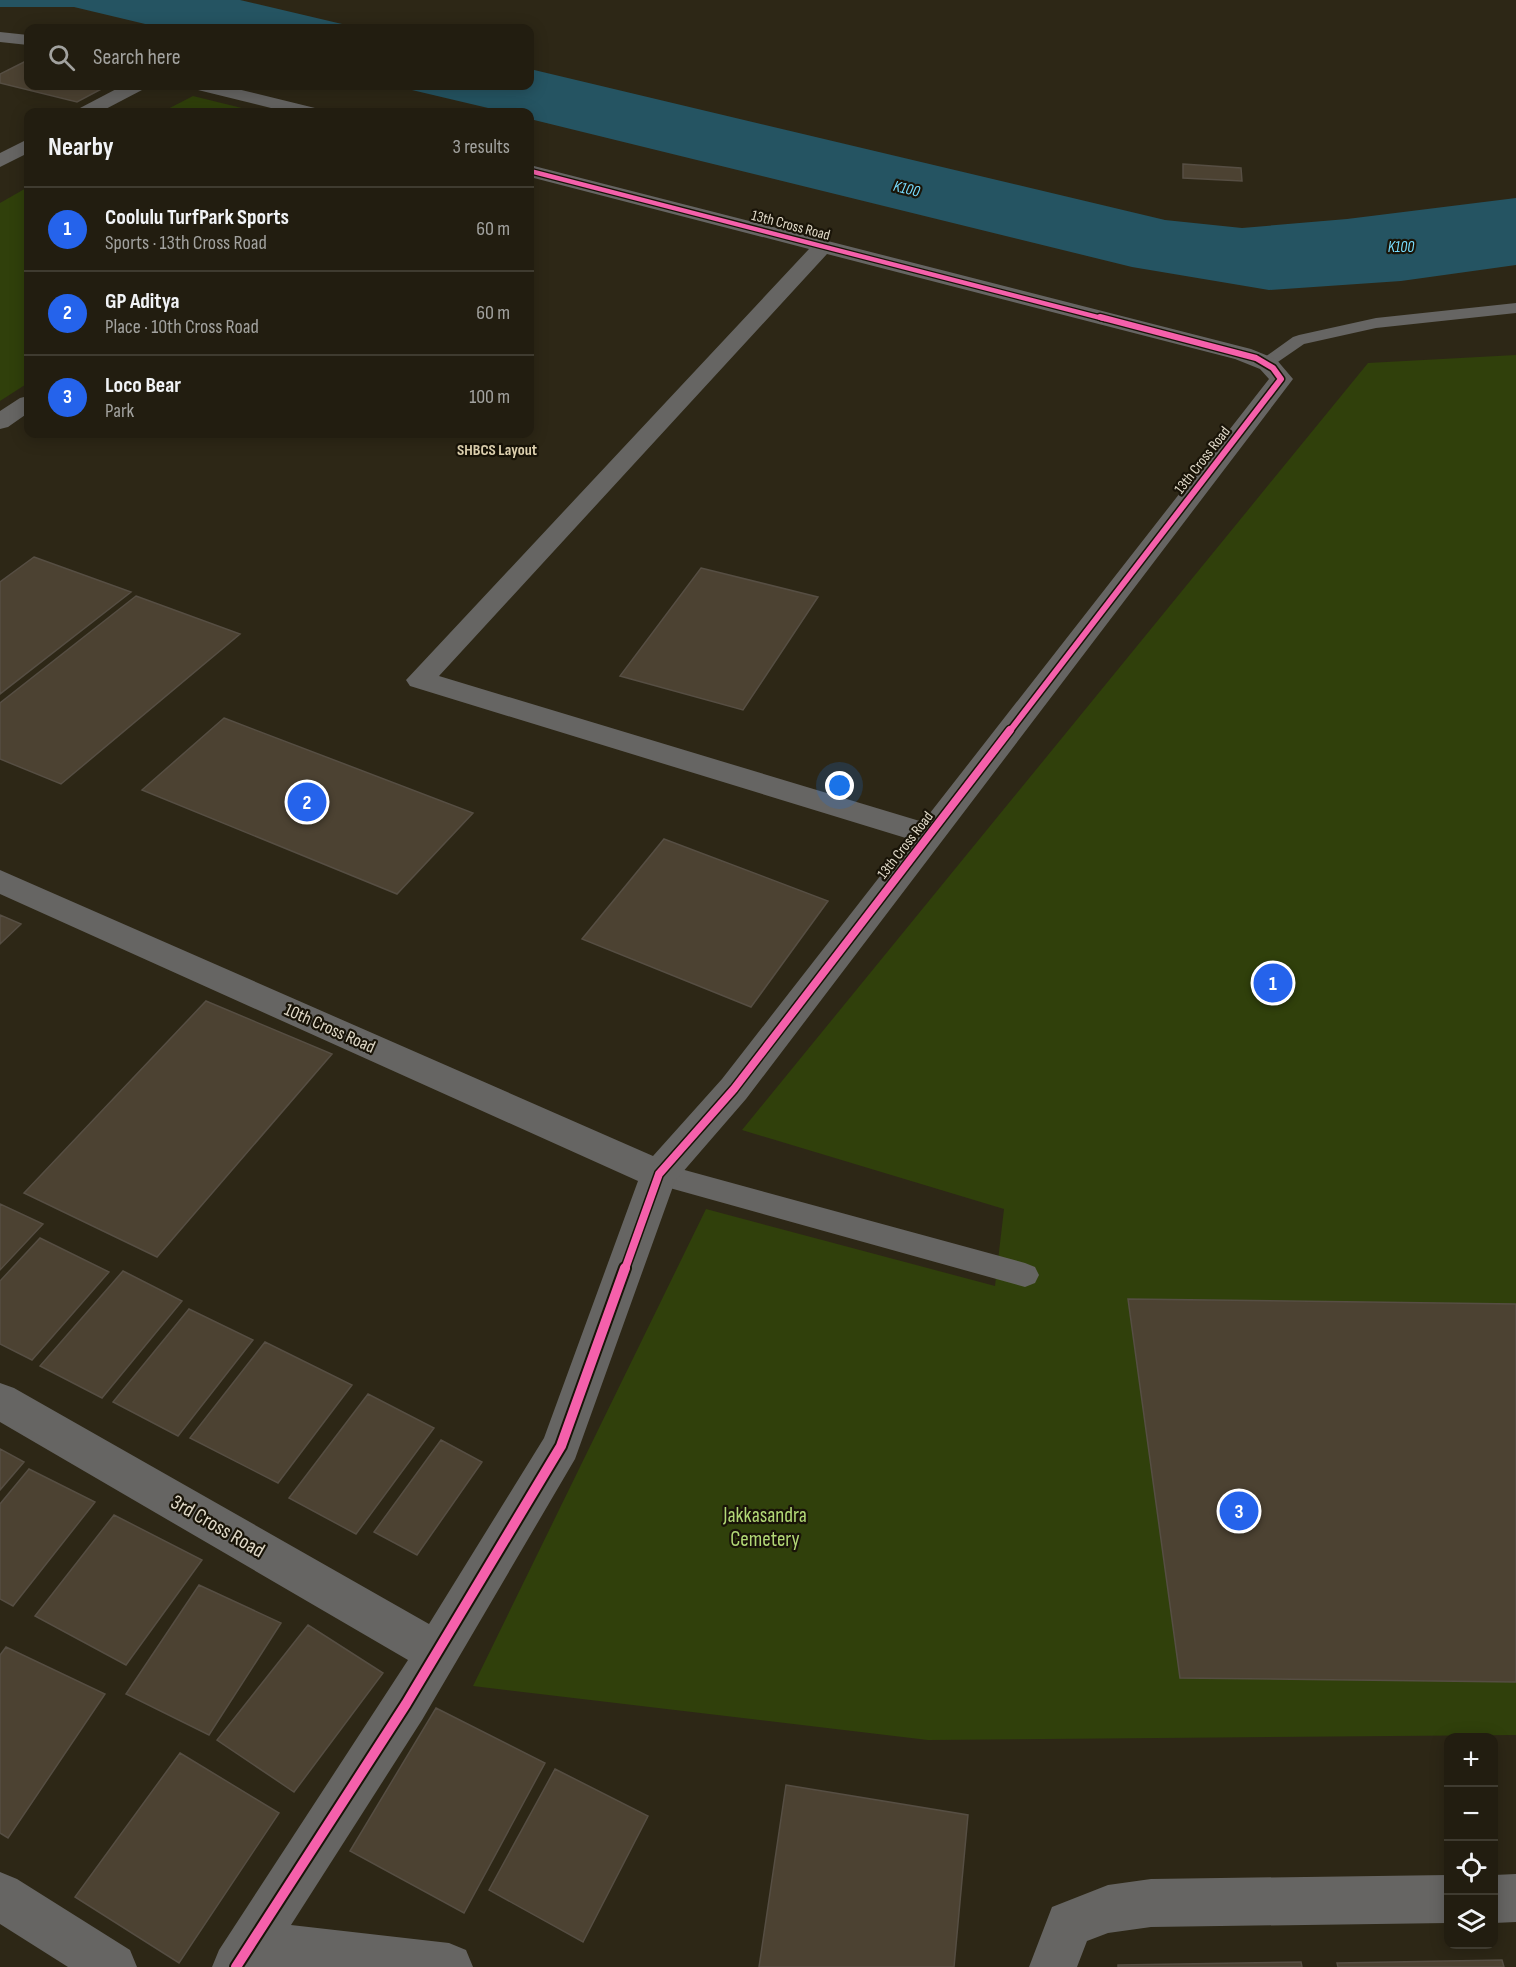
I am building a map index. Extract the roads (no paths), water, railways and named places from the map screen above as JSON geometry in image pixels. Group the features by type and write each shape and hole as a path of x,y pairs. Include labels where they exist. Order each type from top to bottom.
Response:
{"street":[{"path":"0,37 24,40"},
{"path":"94,108 128,90"},
{"path":"221,90 292,108"},
{"path":"0,161 24,147"},
{"name":"13th Cross Road","path":"534,172 1236,352 1266,362 1278,371 1281,379 734,1089 659,1174"},
{"path":"822,247 420,680 930,834"},
{"path":"0,422 24,406"},
{"name":"10th Cross Road","path":"0,881 659,1174"},
{"path":"449,1967 243,1956 406,1704 561,1446 659,1174"},
{"name":"3rd Cross Road","path":"0,1401 436,1652"},
{"path":"0,1896 113,1967"},
{"path":"1498,1899 1516,1898"},
{"path":"1053,1967 1069,1924 1108,1910 1151,1903 1444,1899"}],"lane":[{"path":"1266,362 1299,340 1376,323 1516,308"},
{"path":"659,1174 1025,1275"}],"water":[{"path":"0,0 240,0 342,24 145,24 74,7 0,7"},
{"name":"K100","path":"534,70 1165,220 1242,228 1347,219 1516,198 1516,265 1401,281 1269,290 1132,267 534,120 534,108 488,108 412,90 534,90"}],"place":[{"name":"GP Aditya","path":"307,802"},
{"name":"Coolulu TurfPark Sports","path":"1273,983"},
{"name":"Loco Bear","path":"1239,1511"}],"district":[{"name":"SHBCS Layout","path":"497,449"}],"park label":[{"name":"Jakkasandra Cemetery","path":"765,1527"}]}
